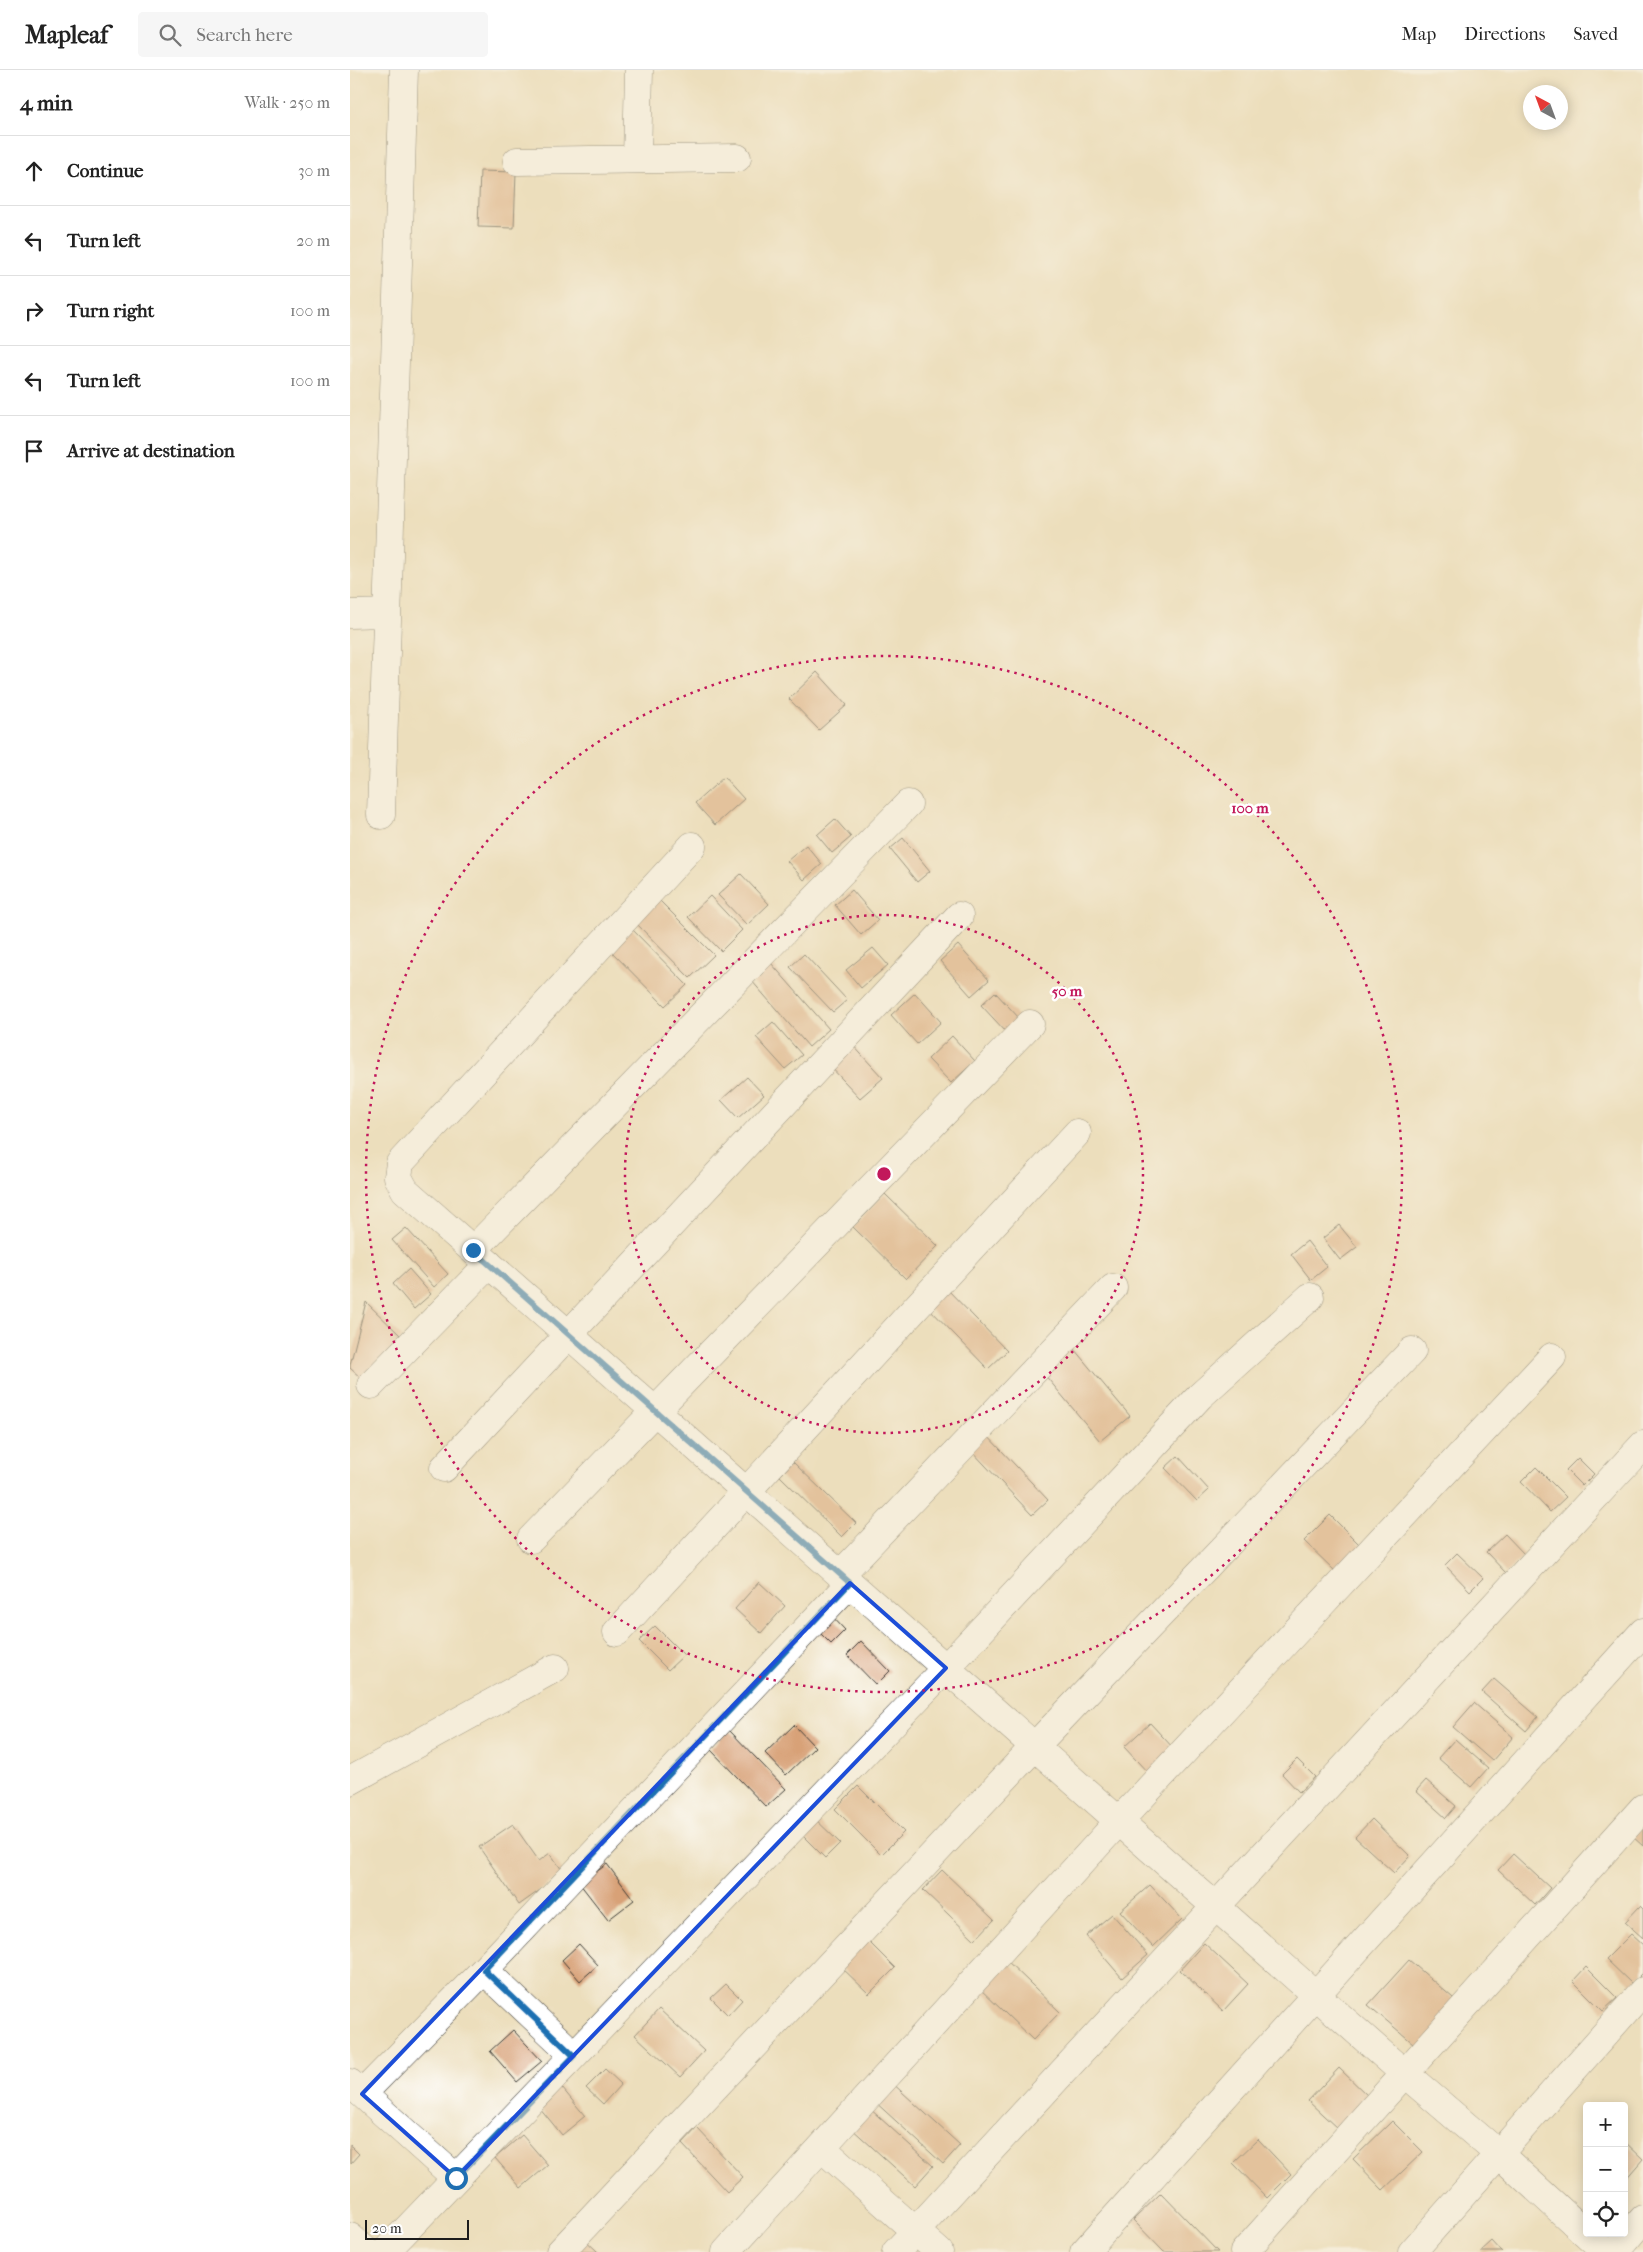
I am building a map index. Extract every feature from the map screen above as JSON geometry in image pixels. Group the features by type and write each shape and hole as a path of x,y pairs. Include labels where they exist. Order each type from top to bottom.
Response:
{"street":[{"path":"381,814 404,70"},
{"path":"637,159 639,70"},
{"path":"517,161 737,158"},
{"path":"350,614 388,613"},
{"path":"371,1385 481,1257 908,804"},
{"path":"692,846 400,1163 398,1177 405,1190 1404,2074 1499,2154 1606,2252"},
{"path":"444,1468 959,916"},
{"path":"532,1539 1030,1024"},
{"path":"617,1632 1077,1133"},
{"path":"456,2178 356,2089 484,1970 1113,1288"},
{"path":"385,2252 946,1668 1200,1396 1310,1297"},
{"path":"560,2252 1035,1746 1412,1351"},
{"path":"726,2252 1119,1821 1552,1356"},
{"path":"896,2252 1643,1445"},
{"path":"1084,2252 1643,1632"},
{"path":"350,1781 555,1668"},
{"path":"1244,2252 1643,1808"},
{"path":"484,1970 574,2056"},
{"path":"1412,2252 1643,1991"},
{"path":"822,2148 939,2252"},
{"path":"1615,2252 1643,2219"},
{"path":"350,2237 367,2252"}],"highlighted area":[{"path":"850,1583 946,1668 456,2178 362,2094"}],"building":[{"path":"480,171 516,172 514,228 478,227"},
{"path":"817,672 847,705 819,730 789,699"},
{"path":"724,777 744,799 715,825 695,803"},
{"path":"835,819 851,837 832,853 817,835"},
{"path":"903,838 930,871 917,882 890,849"},
{"path":"806,845 822,864 804,880 787,861"},
{"path":"741,874 769,904 747,925 718,895"},
{"path":"852,890 878,920 861,935 835,905"},
{"path":"654,895 714,955 690,978 631,918"},
{"path":"710,896 742,930 721,951 688,917"},
{"path":"627,924 687,985 665,1006 605,945"},
{"path":"958,945 989,980 971,996 940,961"},
{"path":"873,948 888,965 861,988 846,970"},
{"path":"804,954 847,1000 833,1012 790,967"},
{"path":"771,963 829,1029 809,1047 751,980"},
{"path":"995,992 1020,1019 1006,1032 981,1005"},
{"path":"915,993 941,1022 917,1044 891,1015"},
{"path":"773,1022 802,1055 785,1069 756,1037"},
{"path":"952,1036 975,1061 951,1083 928,1059"},
{"path":"850,1042 883,1078 860,1098 827,1063"},
{"path":"747,1077 764,1095 738,1118 721,1100"},
{"path":"885,1194 938,1246 906,1279 853,1227"},
{"path":"1339,1225 1357,1247 1340,1260 1323,1238"},
{"path":"406,1228 448,1274 434,1287 392,1240"},
{"path":"1307,1241 1327,1267 1311,1280 1291,1254"},
{"path":"409,1269 431,1294 414,1309 393,1284"},
{"path":"945,1287 1007,1351 988,1369 926,1305"},
{"path":"366,1302 402,1337 362,1379 350,1368 350,1365"},
{"path":"1069,1343 1130,1416 1100,1441 1039,1368"},
{"path":"985,1433 1048,1500 1032,1515 969,1448"},
{"path":"1178,1456 1209,1490 1197,1501 1165,1468"},
{"path":"1578,1458 1594,1474 1582,1486 1566,1470"},
{"path":"793,1462 856,1523 842,1537 780,1476"},
{"path":"1536,1467 1566,1497 1550,1512 1521,1482"},
{"path":"1330,1515 1362,1547 1337,1573 1304,1541"},
{"path":"1505,1534 1525,1555 1506,1573 1486,1552"},
{"path":"1457,1553 1483,1578 1470,1591 1445,1565"},
{"path":"759,1582 785,1606 761,1633 735,1609"},
{"path":"828,1612 845,1630 831,1644 813,1626"},
{"path":"655,1626 684,1655 668,1670 639,1641"},
{"path":"861,1641 890,1671 876,1685 847,1655"},
{"path":"1494,1679 1538,1717 1526,1731 1482,1692"},
{"path":"1474,1703 1513,1737 1492,1761 1453,1727"},
{"path":"1150,1723 1175,1750 1149,1774 1124,1747"},
{"path":"794,1725 815,1747 786,1775 765,1753"},
{"path":"729,1730 786,1789 766,1807 710,1749"},
{"path":"1455,1739 1488,1768 1471,1787 1438,1758"},
{"path":"1297,1759 1315,1777 1299,1792 1282,1774"},
{"path":"1426,1780 1456,1806 1446,1818 1416,1791"},
{"path":"858,1786 904,1832 881,1855 835,1809"},
{"path":"809,1813 840,1843 825,1858 795,1828"},
{"path":"1372,1819 1410,1856 1394,1873 1355,1837"},
{"path":"513,1824 539,1861 550,1853 564,1873 519,1905 479,1847"},
{"path":"1643,1827 1643,1846 1633,1837"},
{"path":"1513,1854 1550,1888 1535,1905 1498,1870"},
{"path":"607,1864 634,1900 608,1920 580,1884"},
{"path":"942,1870 994,1920 975,1940 923,1890"},
{"path":"1150,1885 1182,1919 1153,1947 1120,1911"},
{"path":"1640,1906 1643,1909 1643,1938 1625,1922"},
{"path":"1112,1914 1148,1955 1122,1978 1086,1936"},
{"path":"1631,1934 1643,1945 1643,1973 1632,1984 1606,1959"},
{"path":"863,1936 895,1968 869,1994 837,1963"},
{"path":"1204,1943 1248,1984 1223,2011 1180,1970"},
{"path":"579,1944 598,1965 580,1981 562,1960"},
{"path":"1003,1957 1060,2012 1033,2040 976,1985"},
{"path":"1409,1960 1460,2004 1420,2049 1368,2005"},
{"path":"1586,1967 1617,1998 1603,2011 1573,1981"},
{"path":"726,1984 742,2000 728,2015 711,1998"},
{"path":"659,2009 704,2051 680,2077 635,2035"},
{"path":"513,2030 542,2061 517,2082 490,2051"},
{"path":"1339,2068 1369,2097 1338,2129 1308,2101"},
{"path":"605,2069 621,2084 603,2104 586,2088"},
{"path":"890,2081 960,2145 943,2164 873,2100"},
{"path":"558,2083 585,2116 562,2135 535,2102"},
{"path":"868,2107 933,2166 915,2186 850,2127"},
{"path":"1392,2121 1423,2152 1383,2190 1353,2159"},
{"path":"697,2128 743,2177 727,2192 682,2144"},
{"path":"522,2135 548,2165 521,2188 495,2158"},
{"path":"1258,2139 1291,2174 1267,2198 1233,2163"},
{"path":"350,2145 359,2154 350,2164"},
{"path":"1628,2145 1643,2159 1628,2176"},
{"path":"1161,2193 1218,2252 1164,2252 1133,2220"},
{"path":"580,2235 598,2252 563,2252"},
{"path":"1492,2241 1502,2252 1480,2252"}],"route":[{"path":"456,2178 574,2056 484,1970 850,1583 473,1250"}]}
